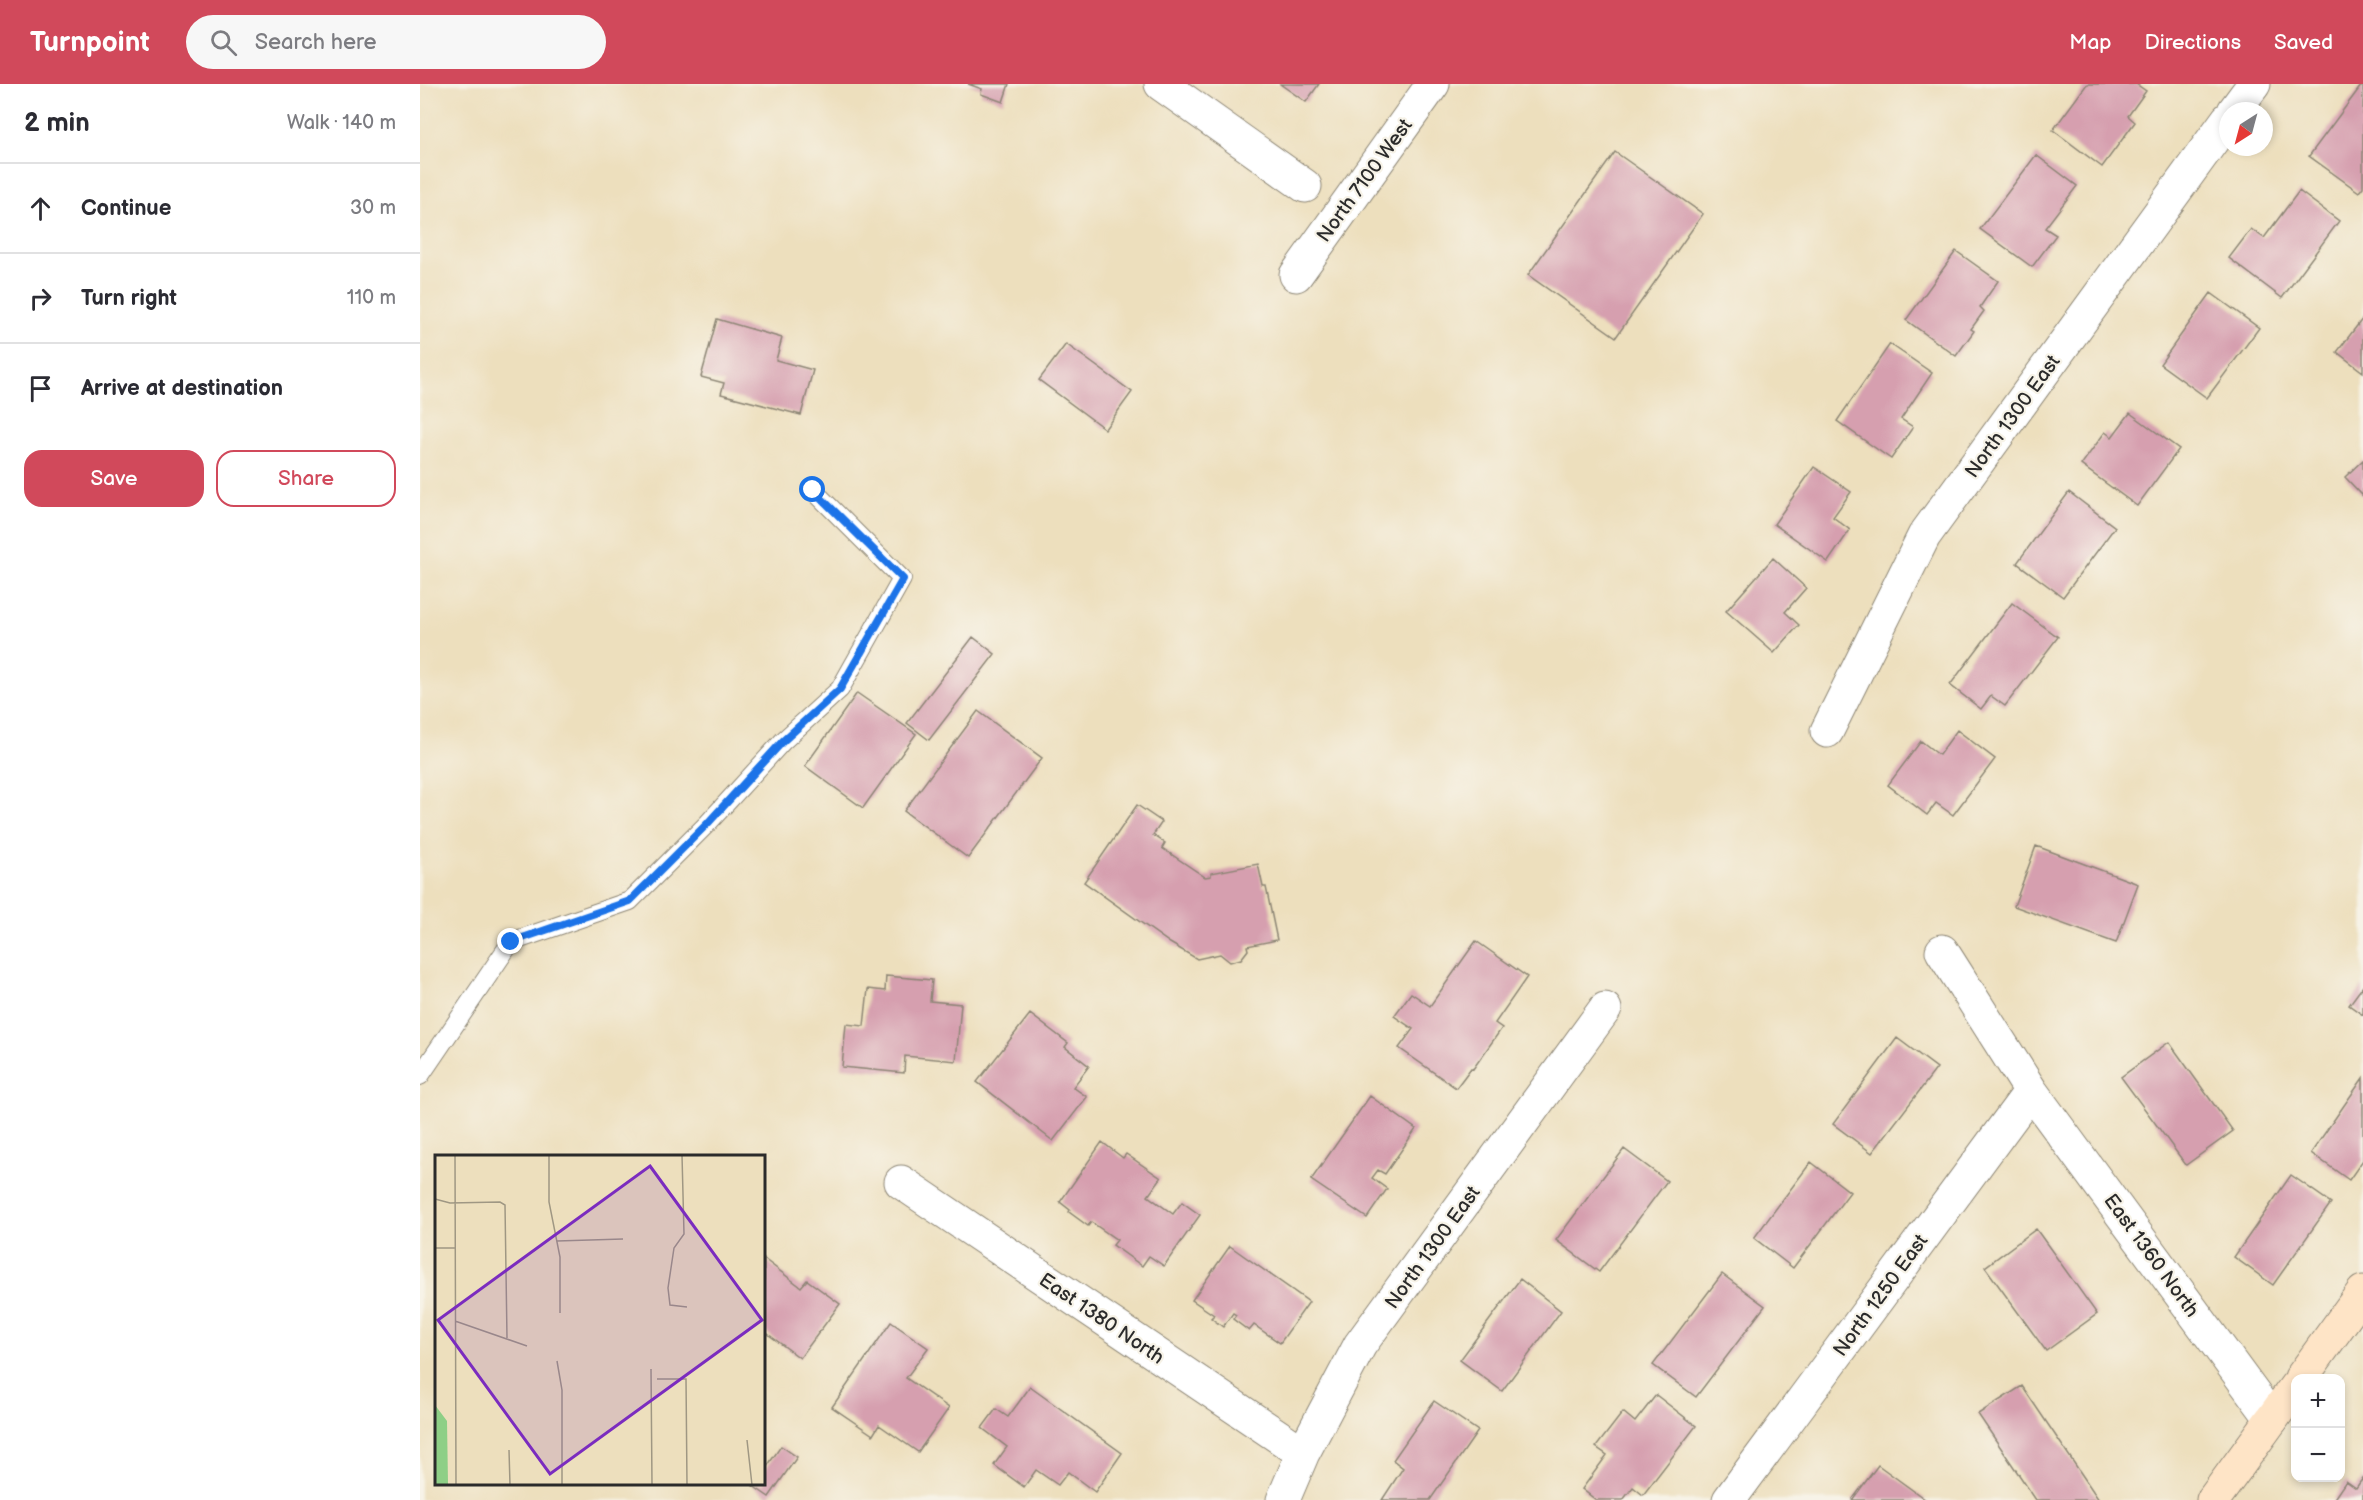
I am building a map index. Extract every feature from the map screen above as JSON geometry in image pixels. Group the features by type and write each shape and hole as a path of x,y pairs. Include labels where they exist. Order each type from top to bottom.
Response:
{"main road":[{"path":"2304,1374 2363,1292"},
{"path":"2213,1500 2291,1392"}],"street":[{"path":"1161,84 1305,186"},
{"name":"North 7100 West","path":"1296,275 1432,84"},
{"path":"2241,102 2254,84"},
{"name":"North 1300 East","path":"1827,731 1924,536 2219,131"},
{"name":"East 1360 North","path":"1942,951 2031,1091 2272,1419"},
{"name":"North 1300 East","path":"1283,1500 1360,1345 1605,1009"},
{"name":"North 1250 East","path":"1729,1500 2031,1091"},
{"name":"East 1380 North","path":"901,1182 1304,1454"}],"lane":[{"path":"420,1076 511,942 630,901 708,823 783,741 840,689 903,579 813,490"}],"building":[{"path":"968,84 1009,84 1003,102 981,94 982,89"},
{"path":"1280,84 1319,84 1306,102"},
{"path":"2087,84 2136,84 2146,91 2128,116 2135,122 2102,167 2053,130"},
{"path":"2361,86 2363,88 2363,187 2359,192 2309,156"},
{"path":"1615,152 1703,214 1616,337 1528,275"},
{"path":"2036,155 2077,186 2045,228 2056,235 2032,267 1980,229"},
{"path":"2299,191 2339,221 2282,298 2229,258 2251,229 2264,238"},
{"path":"1956,251 1998,281 1980,307 1984,311 1971,329 1974,331 1956,356 1906,320"},
{"path":"2211,293 2259,328 2207,398 2160,364"},
{"path":"2363,318 2363,372 2337,352"},
{"path":"717,319 782,338 776,360 813,370 801,415 721,394 724,383 701,377"},
{"path":"1066,344 1132,392 1105,429 1039,380"},
{"path":"1890,344 1932,373 1901,419 1913,427 1891,459 1837,421"},
{"path":"2130,413 2179,449 2137,506 2081,465 2105,432 2112,437"},
{"path":"2363,460 2363,496 2345,477"},
{"path":"1814,467 1851,492 1833,517 1850,530 1828,562 1774,524"},
{"path":"2069,492 2115,527 2063,597 2017,563"},
{"path":"1773,558 1806,588 1785,612 1799,625 1774,653 1726,611"},
{"path":"2012,603 2058,637 2005,706 1991,696 1981,709 1950,685"},
{"path":"973,637 995,654 929,740 907,723"},
{"path":"857,693 916,734 863,808 805,766"},
{"path":"978,711 1042,758 968,858 904,811"},
{"path":"1957,730 1995,759 1953,815 1936,803 1927,815 1888,785 1921,741 1939,755"},
{"path":"1137,805 1162,822 1153,835 1165,843 1162,848 1205,877 1211,876 1211,873 1258,864 1263,887 1266,887 1277,940 1247,946 1248,950 1241,959 1230,962 1220,954 1197,959 1170,943 1084,882"},
{"path":"2036,846 2138,884 2116,943 2014,906"},
{"path":"1476,941 1527,977 1495,1023 1502,1028 1473,1069 1471,1068 1456,1088 1399,1048 1413,1029 1394,1016 1411,993 1430,1006"},
{"path":"886,976 932,980 930,1001 961,1004 956,1061 905,1056 904,1073 842,1067 846,1024 864,1026 868,989 885,991"},
{"path":"2363,986 2363,1015 2349,1005"},
{"path":"1030,1014 1068,1043 1065,1047 1089,1066 1073,1087 1087,1097 1053,1141 977,1082"},
{"path":"1897,1038 1937,1068 1872,1153 1833,1124"},
{"path":"2169,1042 2233,1131 2186,1165 2121,1077"},
{"path":"2363,1078 2363,1160 2349,1180 2311,1153"},
{"path":"1370,1096 1416,1129 1385,1174 1378,1170 1372,1178 1387,1189 1367,1218 1311,1180"},
{"path":"1102,1142 1123,1158 1126,1154 1161,1178 1148,1196 1173,1214 1182,1202 1200,1215 1164,1266 1149,1256 1142,1266 1113,1245 1117,1240 1091,1222 1088,1226 1060,1202"},
{"path":"1624,1149 1667,1181 1599,1272 1556,1240"},
{"path":"1811,1162 1850,1192 1793,1268 1754,1238"},
{"path":"2291,1175 2331,1203 2273,1285 2234,1257"},
{"path":"2036,1229 2097,1314 2046,1351 1985,1267"},
{"path":"1230,1246 1309,1302 1280,1343 1254,1325 1249,1331 1233,1319 1236,1315 1233,1313 1223,1327 1211,1318 1214,1315 1192,1300"},
{"path":"765,1260 801,1287 807,1280 840,1304 800,1358 765,1332"},
{"path":"1722,1274 1765,1306 1696,1397 1653,1365"},
{"path":"1520,1279 1561,1311 1502,1391 1460,1360"},
{"path":"891,1322 928,1348 906,1378 949,1408 918,1452 879,1425 873,1435 832,1407"},
{"path":"2022,1386 2099,1500 2036,1500 1978,1414"},
{"path":"1030,1387 1122,1453 1095,1492 1068,1472 1058,1485 1036,1470 1024,1487 994,1465 1007,1447 982,1428 996,1409 1008,1417"},
{"path":"1656,1395 1696,1426 1643,1495 1633,1487 1623,1500 1596,1500 1582,1489 1607,1455 1596,1447 1623,1412 1635,1422"},
{"path":"1434,1401 1478,1431 1430,1500 1382,1500 1403,1468 1393,1460"},
{"path":"781,1446 797,1457 769,1497 753,1486 765,1485 765,1470"},
{"path":"1878,1465 1926,1500 1852,1500"},
{"path":"2363,1478 2363,1500 2333,1500 2346,1481 2356,1488"}],"route":[{"path":"511,942 630,901 708,823 783,741 840,689 903,579 813,490"}]}
